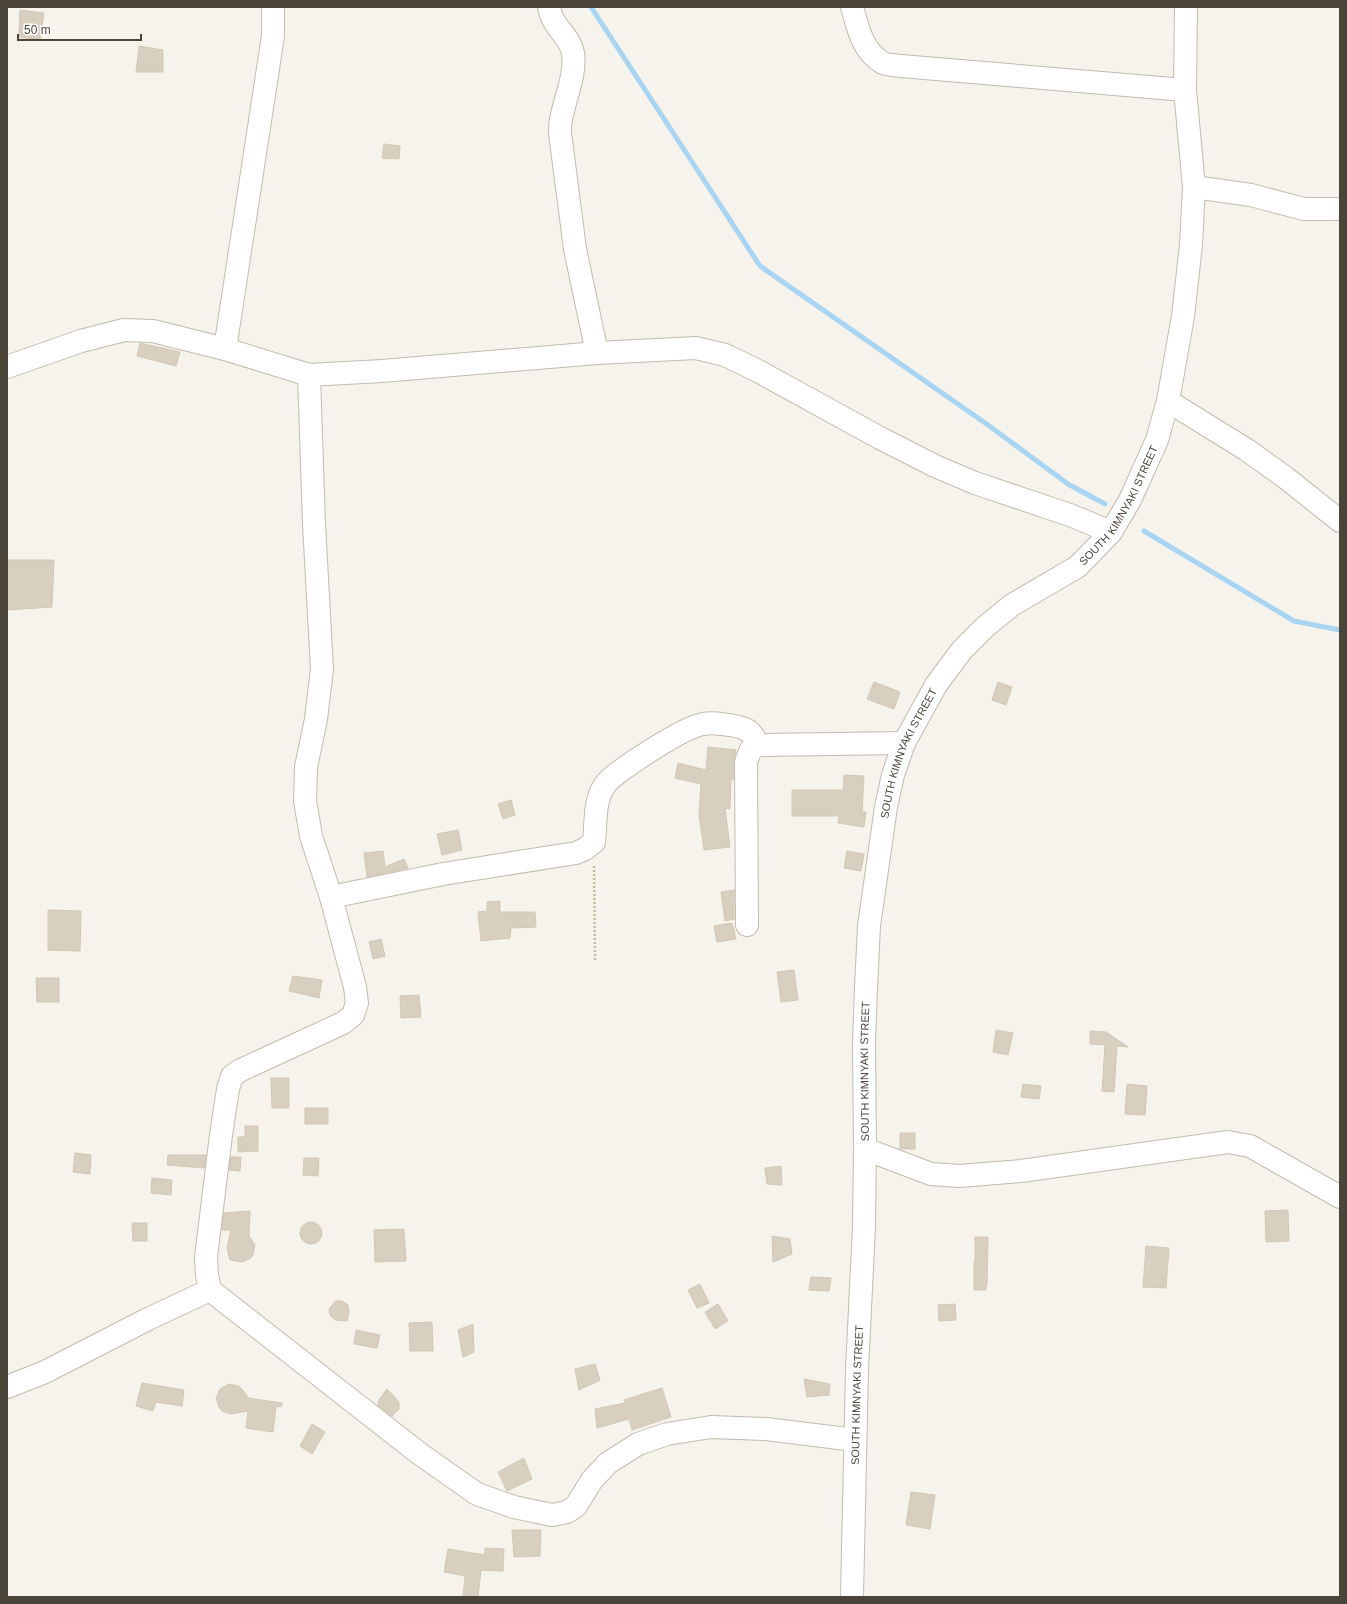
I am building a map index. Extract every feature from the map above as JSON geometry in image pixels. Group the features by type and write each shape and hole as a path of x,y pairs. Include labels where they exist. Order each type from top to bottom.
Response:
{"street":[{"path":"225,349 273,36 273,7"},
{"path":"549,7 554,23 569,42 573,53 573,75 561,116 560,133 575,249 597,353"},
{"path":"852,7 861,36 869,52 884,64 1185,90"},
{"name":"SOUTH KIMNYAKI STREET","path":"852,1597 855,1440 866,1149 864,1042 869,926 886,807 893,775 904,743 936,685 962,650 985,627 1012,605 1077,566 1111,532 1130,500 1157,440 1168,401 1183,316 1191,245 1194,187 1185,90 1186,7"},
{"path":"1194,187 1251,195 1304,208 1340,209"},
{"path":"7,367 81,341 124,330 153,331 225,349 309,375 382,371 597,353 696,348 725,355 936,466 974,482 1070,515 1111,532"},
{"path":"309,375 314,524 322,669 316,719 306,767 305,801 311,836 331,897 355,987 357,1003 353,1015 342,1023 241,1070 232,1076 228,1089 220,1136 206,1257 206,1276 210,1290 420,1454 478,1494 514,1507 552,1515 567,1512 576,1506 592,1480 608,1463 638,1444 667,1434 712,1427 766,1430 855,1440"},
{"path":"1168,401 1247,450 1281,474 1340,521"},
{"path":"331,897 443,874 576,853 585,849 594,842 598,799 603,786 647,752 689,729 702,724 714,723 743,727 750,731 758,745"},
{"path":"747,925 746,762 751,749 758,745 904,743"},
{"path":"866,1149 931,1174 960,1176 1021,1171 1228,1142 1250,1146 1340,1197"},
{"path":"7,1387 71,1359 148,1319 210,1290"}],"path":[{"path":"594,842 593,896 595,960"}],"building":[{"path":"20,10 44,13 40,40 19,37"},
{"path":"139,46 163,50 163,72 136,72"},
{"path":"384,144 400,146 399,159 382,158"},
{"path":"140,343 180,352 176,366 137,356"},
{"path":"7,560 54,560 52,607 7,610"},
{"path":"874,682 900,692 894,709 867,699"},
{"path":"998,682 1012,687 1006,705 992,700"},
{"path":"708,747 736,750 734,779 731,779 730,809 725,808 730,847 704,850 699,815 701,784 675,778 678,763 706,770"},
{"path":"844,775 864,776 862,812 866,812 864,827 838,823 839,816 792,816 792,790 843,790"},
{"path":"511,800 515,815 503,819 498,804"},
{"path":"458,830 462,850 442,855 437,834"},
{"path":"383,851 385,867 404,859 408,868 367,877 364,853"},
{"path":"847,851 864,854 861,871 844,868"},
{"path":"734,890 734,919 725,921 721,892"},
{"path":"500,901 500,912 535,912 536,927 511,928 510,938 481,941 478,912 487,911 487,902"},
{"path":"48,910 81,911 80,951 48,950"},
{"path":"732,923 736,939 717,942 714,926"},
{"path":"381,939 385,956 373,959 369,942"},
{"path":"794,970 798,1000 781,1002 777,972"},
{"path":"293,976 322,980 319,998 289,991"},
{"path":"36,978 59,978 59,1002 37,1002"},
{"path":"419,995 421,1017 401,1018 400,996"},
{"path":"996,1030 1013,1033 1008,1055 993,1052"},
{"path":"1090,1031 1106,1032 1128,1047 1117,1046 1114,1092 1102,1091 1105,1045 1090,1044"},
{"path":"271,1078 289,1078 289,1108 272,1108"},
{"path":"1023,1084 1041,1086 1039,1099 1021,1097"},
{"path":"1127,1084 1147,1086 1145,1115 1125,1114"},
{"path":"305,1108 328,1108 328,1124 305,1124"},
{"path":"245,1126 258,1126 258,1151 238,1152 238,1137 245,1137"},
{"path":"900,1133 915,1133 915,1149 900,1149"},
{"path":"75,1153 91,1155 90,1174 73,1172"},
{"path":"168,1155 206,1155 204,1168 167,1165"},
{"path":"231,1157 241,1157 240,1171 229,1170"},
{"path":"304,1158 319,1158 318,1176 303,1175"},
{"path":"781,1166 782,1185 767,1184 765,1168"},
{"path":"152,1178 172,1180 171,1195 151,1193"},
{"path":"1288,1210 1289,1241 1266,1242 1265,1211"},
{"path":"250,1211 249,1236 255,1245 253,1254 251,1258 242,1262 230,1260 227,1248 231,1230 222,1230 224,1213"},
{"path":"311,1222 319,1225 322,1233 319,1241 311,1244 303,1241 300,1233 303,1225"},
{"path":"132,1223 147,1223 147,1241 133,1241"},
{"path":"404,1229 406,1261 375,1262 374,1230"},
{"path":"772,1236 790,1239 792,1254 773,1262"},
{"path":"975,1237 988,1237 986,1290 974,1290"},
{"path":"1146,1246 1169,1248 1166,1288 1143,1287"},
{"path":"811,1277 831,1278 829,1291 809,1290"},
{"path":"700,1284 709,1303 697,1308 688,1290"},
{"path":"336,1301 342,1301 348,1305 349,1312 347,1321 335,1320 330,1315 329,1309"},
{"path":"718,1304 728,1321 715,1329 705,1312"},
{"path":"955,1304 956,1320 939,1321 938,1305"},
{"path":"432,1322 433,1351 410,1351 409,1323"},
{"path":"473,1324 474,1352 463,1357 458,1330"},
{"path":"356,1330 380,1335 377,1348 354,1344"},
{"path":"595,1364 600,1380 579,1390 575,1369"},
{"path":"804,1379 830,1384 829,1395 807,1397"},
{"path":"142,1383 184,1390 182,1406 156,1402 153,1411 136,1406"},
{"path":"229,1384 238,1386 248,1398 282,1403 282,1406 276,1407 273,1432 246,1428 248,1411 231,1414 222,1411 216,1398 220,1389"},
{"path":"662,1388 671,1417 632,1430 629,1419 597,1428 595,1409 625,1403 624,1400"},
{"path":"387,1389 399,1402 399,1409 392,1416 378,1405 379,1400"},
{"path":"312,1424 325,1432 312,1454 300,1446"},
{"path":"524,1458 532,1479 507,1491 498,1472"},
{"path":"911,1492 935,1495 930,1529 906,1525"},
{"path":"512,1530 541,1530 540,1556 514,1557"},
{"path":"485,1548 504,1549 503,1571 481,1570 478,1597 463,1596 465,1576 444,1572 448,1549 485,1555"}],"waterway":[{"path":"591,7 760,266 988,425 1068,484 1105,504"},
{"path":"1144,531 1294,621 1340,630"}]}
